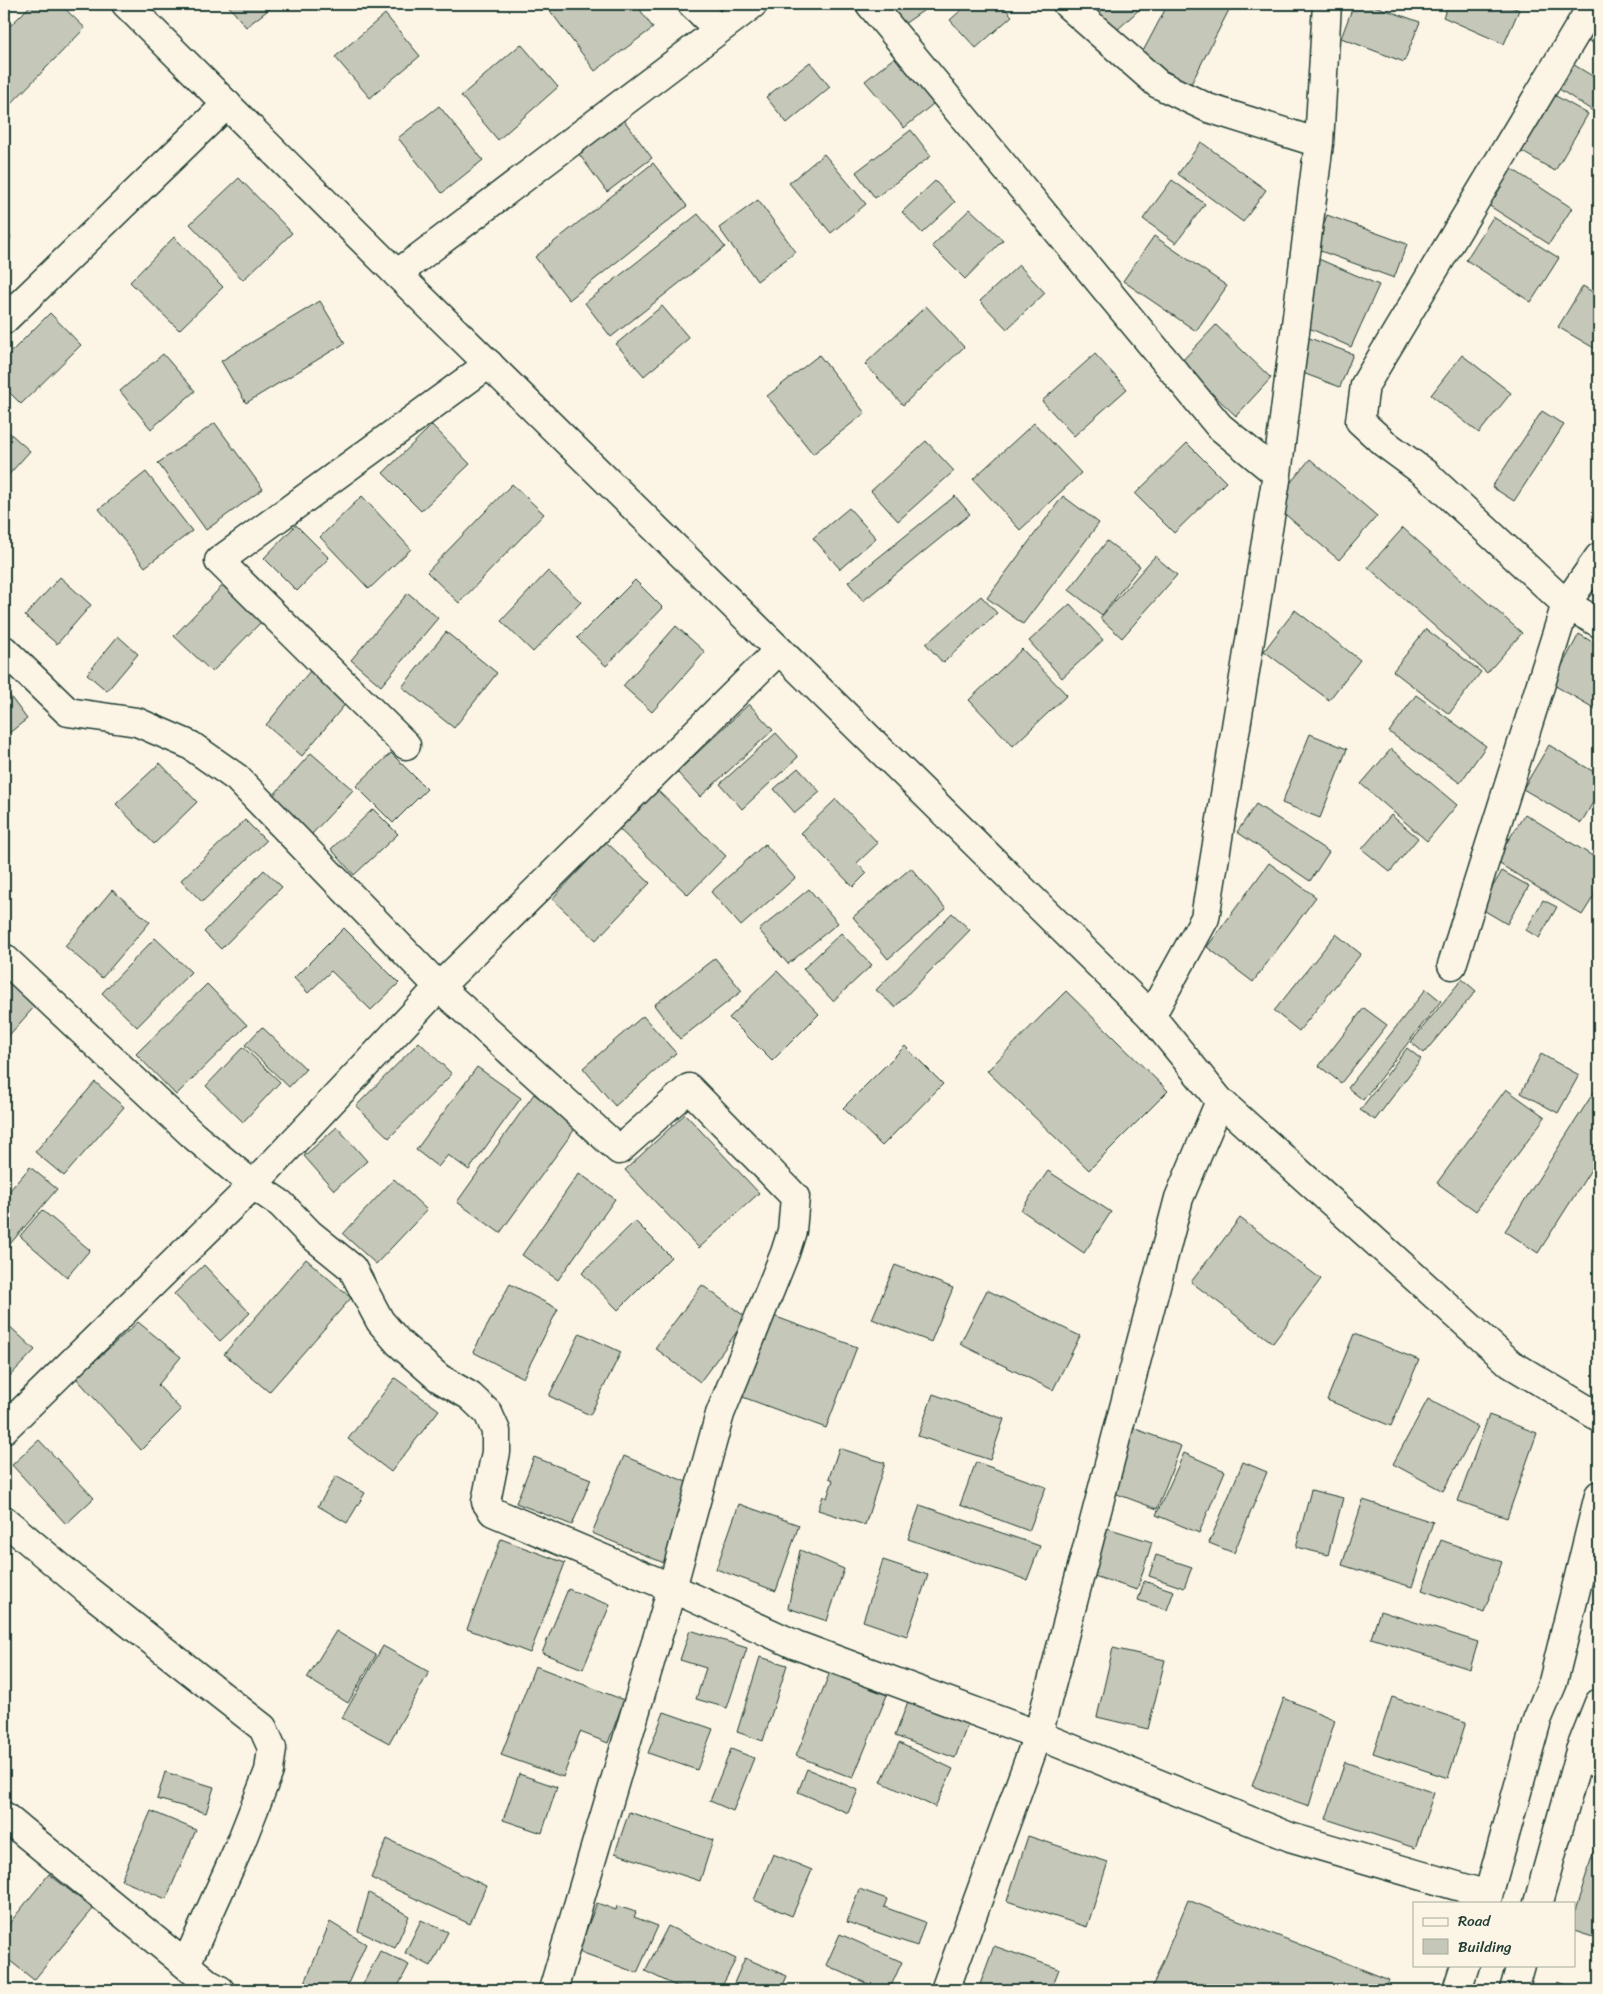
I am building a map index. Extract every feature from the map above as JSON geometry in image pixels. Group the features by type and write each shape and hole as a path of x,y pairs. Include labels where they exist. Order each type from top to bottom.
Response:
{"main road":[{"path":"128,4 397,274 1151,1016 1220,1101 1511,1364 1599,1417"},
{"path":"692,4 718,29"},
{"path":"397,274 753,4"},
{"path":"870,4 1219,426 1277,474"},
{"path":"1067,4 1158,84 1208,108 1319,143"},
{"path":"1151,1016 1204,918 1277,474 1319,143 1327,4"},
{"path":"1593,4 1365,385 1360,421 1384,443 1426,474 1566,604 1599,623"},
{"path":"4,320 227,104"},
{"path":"406,745 218,561 489,364"},
{"path":"1452,966 1566,604 1599,557"},
{"path":"4,650 68,712 137,722 190,745 237,778 439,987 619,1150 689,1088 795,1197 792,1231 785,1253 720,1414 672,1588 553,1990"},
{"path":"4,1429 253,1185 439,987 779,650"},
{"path":"4,958 194,1136 253,1185 281,1204 309,1233 352,1268 361,1280 380,1321 400,1343 439,1378 470,1396 488,1413 496,1431 496,1452 486,1495 486,1502 489,1508 672,1588 796,1645 1038,1735 1290,1837 1487,1899 1537,1720 1553,1682 1599,1495"},
{"path":"944,1990 1038,1735 1179,1198 1220,1101"},
{"path":"4,1520 86,1589 263,1728 272,1748 269,1770 243,1839 186,1964"},
{"path":"1538,1902 1589,1758 1599,1703"},
{"path":"4,1816 186,1964 210,1988"},
{"path":"1457,1990 1465,1966"},
{"path":"1514,1990 1521,1966"}],"building":[{"path":"32,4 60,4 85,28 4,111 4,32"},
{"path":"227,4 276,4 246,27"},
{"path":"545,4 636,4 653,28 595,71"},
{"path":"885,4 933,4 901,26"},
{"path":"968,4 1001,4 1012,16 976,48 950,20"},
{"path":"1105,4 1145,4 1115,32 1097,12"},
{"path":"1168,4 1232,4 1191,84 1140,57"},
{"path":"1354,4 1369,4 1420,22 1404,62 1341,38"},
{"path":"1449,4 1505,4 1519,10 1504,44 1443,17"},
{"path":"385,14 420,56 370,98 335,57"},
{"path":"1599,16 1599,47 1585,38"},
{"path":"521,44 558,87 498,140 461,96"},
{"path":"900,53 939,99 904,128 865,81"},
{"path":"810,62 830,87 787,123 766,97"},
{"path":"1571,63 1599,80 1599,115 1556,87"},
{"path":"1547,91 1588,114 1555,171 1514,147"},
{"path":"439,106 483,160 442,193 398,138"},
{"path":"618,112 652,158 607,192 573,146"},
{"path":"911,130 931,156 875,198 856,172"},
{"path":"1201,142 1266,190 1243,222 1178,174"},
{"path":"824,154 866,204 831,233 789,183"},
{"path":"653,163 687,206 569,300 535,257"},
{"path":"1509,167 1572,208 1549,244 1485,203"},
{"path":"239,178 292,233 243,280 190,224"},
{"path":"1172,180 1205,204 1176,243 1143,219"},
{"path":"935,181 955,202 922,233 902,212"},
{"path":"758,200 796,252 757,281 719,228"},
{"path":"970,209 1003,240 965,279 932,246"},
{"path":"698,214 725,247 611,337 585,303"},
{"path":"1327,215 1407,244 1394,278 1315,249"},
{"path":"1493,217 1559,258 1531,302 1466,260"},
{"path":"4,230 11,237 4,245"},
{"path":"1154,236 1227,286 1196,331 1123,281"},
{"path":"174,237 223,287 179,330 130,282"},
{"path":"1314,257 1379,285 1351,347 1287,318"},
{"path":"1019,265 1045,293 1007,329 980,301"},
{"path":"1583,286 1599,296 1599,351 1558,327"},
{"path":"320,301 345,343 246,403 221,361"},
{"path":"662,306 689,338 644,376 616,344"},
{"path":"926,306 964,347 903,405 865,364"},
{"path":"50,313 81,345 21,404 4,387 4,359"},
{"path":"1216,325 1271,378 1236,416 1180,363"},
{"path":"1304,336 1353,354 1340,387 1292,369"},
{"path":"163,354 195,391 151,429 120,391"},
{"path":"1095,354 1127,389 1074,436 1042,401"},
{"path":"819,355 865,413 813,454 767,396"},
{"path":"1462,355 1511,393 1479,433 1431,395"},
{"path":"1542,411 1564,425 1514,501 1492,487"},
{"path":"215,423 263,489 206,530 158,463"},
{"path":"1034,423 1081,473 1020,530 973,479"},
{"path":"432,425 470,464 421,511 383,473"},
{"path":"4,428 30,451 4,480"},
{"path":"926,441 954,471 898,521 871,491"},
{"path":"1187,443 1226,482 1174,533 1135,494"},
{"path":"1310,459 1377,516 1339,560 1273,504"},
{"path":"146,472 192,531 145,567 99,509"},
{"path":"512,484 544,514 459,603 427,572"},
{"path":"362,496 411,549 369,589 320,537"},
{"path":"955,496 970,514 863,601 848,582"},
{"path":"1063,496 1099,523 1023,624 987,598"},
{"path":"849,508 876,538 840,569 813,538"},
{"path":"296,525 329,558 297,591 264,558"},
{"path":"1403,528 1522,633 1487,673 1368,567"},
{"path":"1107,541 1140,566 1102,615 1069,590"},
{"path":"1155,556 1177,575 1122,638 1100,618"},
{"path":"548,571 581,602 533,652 501,621"},
{"path":"60,577 91,605 57,644 25,616"},
{"path":"635,580 663,608 606,666 577,638"},
{"path":"227,581 265,618 212,672 174,636"},
{"path":"408,593 438,618 381,686 351,660"},
{"path":"981,596 997,613 943,663 926,644"},
{"path":"1070,604 1103,640 1062,678 1029,641"},
{"path":"1295,610 1360,660 1329,700 1264,651"},
{"path":"676,626 705,652 652,712 623,686"},
{"path":"1426,629 1481,672 1449,714 1393,671"},
{"path":"446,632 497,673 454,728 402,687"},
{"path":"1579,634 1599,646 1599,711 1552,684"},
{"path":"118,636 138,654 107,691 87,674"},
{"path":"1022,649 1067,695 1013,746 969,700"},
{"path":"310,671 347,702 302,756 266,725"},
{"path":"4,688 27,719 4,737"},
{"path":"1416,695 1486,746 1460,783 1389,732"},
{"path":"749,704 773,730 700,797 677,772"},
{"path":"776,733 798,757 742,809 720,784"},
{"path":"1310,734 1347,749 1320,818 1282,803"},
{"path":"1549,745 1599,775 1599,792 1581,823 1523,789"},
{"path":"1391,749 1457,805 1427,841 1361,784"},
{"path":"311,753 353,790 311,835 271,798"},
{"path":"391,753 427,789 393,823 356,786"},
{"path":"160,763 197,802 154,844 116,804"},
{"path":"798,768 820,792 795,813 774,789"},
{"path":"656,789 726,856 688,895 618,828"},
{"path":"836,799 878,843 857,863 867,873 853,887 801,833"},
{"path":"1256,804 1329,852 1310,881 1237,832"},
{"path":"373,809 398,834 354,875 331,849"},
{"path":"1525,814 1599,860 1599,888 1582,915 1495,861"},
{"path":"1391,815 1418,838 1390,872 1362,849"},
{"path":"245,820 266,841 202,902 181,880"},
{"path":"606,842 650,883 596,940 552,899"},
{"path":"765,844 795,878 741,926 711,892"},
{"path":"1269,863 1316,897 1253,982 1207,947"},
{"path":"911,868 946,909 888,959 853,917"},
{"path":"264,870 282,887 221,949 204,932"},
{"path":"1502,871 1529,886 1507,924 1480,908"},
{"path":"809,889 838,923 788,964 759,930"},
{"path":"112,890 150,922 102,978 65,946"},
{"path":"1543,900 1557,907 1539,938 1526,930"},
{"path":"952,913 970,930 895,1007 876,990"},
{"path":"344,928 399,983 371,1010 331,971 308,993 294,978"},
{"path":"841,933 872,965 833,1001 803,969"},
{"path":"1336,934 1361,954 1299,1031 1274,1011"},
{"path":"155,938 191,972 137,1027 102,993"},
{"path":"715,958 742,991 680,1039 654,1005"},
{"path":"777,971 819,1014 772,1061 729,1018"},
{"path":"4,978 35,1006 4,1041"},
{"path":"1462,979 1476,991 1424,1053 1411,1042"},
{"path":"207,984 247,1025 176,1095 136,1054"},
{"path":"1426,989 1441,1001 1363,1100 1348,1088"},
{"path":"1066,991 1168,1091 1089,1170 987,1071"},
{"path":"1364,1008 1387,1025 1341,1083 1319,1066"},
{"path":"643,1016 676,1053 615,1106 583,1068"},
{"path":"262,1027 306,1069 289,1087 245,1045"},
{"path":"419,1042 452,1074 389,1138 356,1106"},
{"path":"905,1046 943,1084 882,1146 843,1108"},
{"path":"243,1047 280,1082 243,1122 206,1086"},
{"path":"1407,1048 1421,1059 1375,1120 1360,1110"},
{"path":"1541,1054 1579,1075 1558,1113 1521,1093"},
{"path":"477,1067 521,1098 469,1170 448,1155 438,1167 416,1150"},
{"path":"95,1082 124,1107 64,1176 35,1152"},
{"path":"1599,1084 1599,1157 1538,1253 1505,1231"},
{"path":"1506,1089 1545,1117 1476,1211 1437,1183"},
{"path":"534,1094 577,1126 500,1233 457,1202"},
{"path":"685,1114 759,1193 699,1248 625,1170"},
{"path":"337,1127 367,1161 334,1190 304,1156"},
{"path":"30,1167 57,1189 4,1251 4,1197"},
{"path":"1048,1171 1111,1212 1084,1253 1021,1210"},
{"path":"579,1173 615,1199 558,1280 522,1255"},
{"path":"394,1179 427,1210 376,1264 343,1234"},
{"path":"42,1210 90,1250 67,1277 20,1236"},
{"path":"1240,1218 1321,1279 1273,1343 1191,1282"},
{"path":"635,1221 671,1257 618,1310 582,1273"},
{"path":"306,1259 351,1298 269,1392 224,1354"},
{"path":"204,1265 250,1313 220,1341 174,1294"},
{"path":"895,1265 953,1288 931,1342 872,1319"},
{"path":"510,1284 558,1309 523,1378 473,1352"},
{"path":"702,1285 747,1318 700,1382 655,1348"},
{"path":"987,1290 1080,1336 1053,1390 960,1344"},
{"path":"771,1315 857,1347 826,1428 740,1396"},
{"path":"4,1321 35,1350 4,1382"},
{"path":"138,1322 181,1357 158,1385 181,1410 141,1450 76,1378"},
{"path":"580,1333 621,1352 590,1415 549,1396"},
{"path":"1354,1334 1419,1360 1391,1426 1327,1400"},
{"path":"395,1378 439,1410 391,1472 348,1439"},
{"path":"933,1394 1004,1419 990,1460 918,1436"},
{"path":"1428,1399 1478,1427 1443,1491 1393,1464"},
{"path":"1489,1415 1537,1433 1507,1518 1458,1501"},
{"path":"1133,1428 1181,1446 1157,1509 1109,1491"},
{"path":"39,1440 94,1498 66,1524 12,1465"},
{"path":"839,1448 885,1463 865,1525 818,1510 823,1496 827,1498 833,1480 829,1478"},
{"path":"1184,1453 1225,1471 1199,1533 1156,1515"},
{"path":"624,1456 696,1486 664,1563 592,1533"},
{"path":"534,1457 591,1479 572,1525 516,1503"},
{"path":"976,1462 1046,1487 1029,1531 960,1505"},
{"path":"1243,1462 1267,1472 1234,1553 1209,1543"},
{"path":"336,1476 365,1493 347,1523 318,1506"},
{"path":"1311,1490 1343,1498 1328,1555 1296,1547"},
{"path":"1363,1500 1433,1522 1412,1587 1342,1565"},
{"path":"739,1504 799,1525 776,1591 716,1569"},
{"path":"920,1505 1040,1546 1027,1580 908,1539"},
{"path":"1104,1527 1152,1542 1137,1590 1088,1574"},
{"path":"501,1539 565,1563 530,1653 467,1629"},
{"path":"1441,1540 1502,1562 1484,1612 1422,1590"},
{"path":"800,1550 844,1569 827,1621 788,1608"},
{"path":"1156,1555 1192,1567 1184,1588 1149,1576"},
{"path":"883,1560 928,1575 907,1636 863,1621"},
{"path":"1144,1581 1174,1591 1167,1610 1138,1600"},
{"path":"568,1589 610,1605 583,1669 542,1653"},
{"path":"1380,1611 1478,1642 1470,1669 1371,1638"},
{"path":"690,1630 747,1648 727,1708 696,1699 706,1668 680,1660"},
{"path":"336,1631 376,1655 348,1703 307,1678"},
{"path":"383,1646 429,1672 389,1743 342,1718"},
{"path":"1113,1648 1165,1660 1148,1729 1097,1717"},
{"path":"760,1657 787,1665 763,1741 737,1732"},
{"path":"535,1666 624,1700 608,1743 580,1732 563,1777 501,1755"},
{"path":"830,1672 887,1695 853,1778 796,1756"},
{"path":"910,1696 970,1718 955,1758 895,1736"},
{"path":"1392,1697 1466,1722 1448,1778 1373,1753"},
{"path":"1284,1698 1335,1720 1309,1806 1252,1786"},
{"path":"664,1712 713,1729 697,1770 648,1753"},
{"path":"899,1743 953,1769 935,1807 881,1782"},
{"path":"731,1749 754,1758 733,1811 710,1801"},
{"path":"1345,1762 1434,1793 1415,1848 1326,1819"},
{"path":"807,1769 858,1790 848,1813 798,1792"},
{"path":"165,1772 214,1787 206,1813 157,1799"},
{"path":"519,1774 557,1787 542,1833 503,1820"},
{"path":"151,1811 196,1830 166,1899 121,1880"},
{"path":"629,1812 713,1840 700,1881 615,1853"},
{"path":"1599,1834 1599,1939 1576,1932 1576,1908"},
{"path":"1028,1836 1108,1862 1087,1927 1007,1901"},
{"path":"387,1839 486,1886 470,1924 371,1878"},
{"path":"773,1854 812,1870 792,1916 754,1900"},
{"path":"49,1874 93,1909 34,1980 4,1956 4,1930"},
{"path":"859,1889 887,1899 884,1907 925,1922 917,1946 847,1922"},
{"path":"369,1893 409,1916 395,1948 358,1931"},
{"path":"1188,1900 1389,1980 1385,1990 1151,1990"},
{"path":"597,1903 616,1910 617,1906 636,1912 634,1917 658,1926 637,1973 578,1951"},
{"path":"421,1920 448,1932 431,1966 405,1953"},
{"path":"330,1922 366,1944 345,1990 302,1990"},
{"path":"668,1926 736,1959 720,1990 684,1990 645,1971"},
{"path":"840,1934 902,1962 889,1990 881,1990 826,1965"},
{"path":"994,1946 1059,1969 1051,1990 978,1990"},
{"path":"380,1951 409,1965 396,1990 360,1990"},
{"path":"745,1958 787,1976 781,1990 731,1990"},
{"path":"1557,1982 1579,1990 1554,1990"}]}
